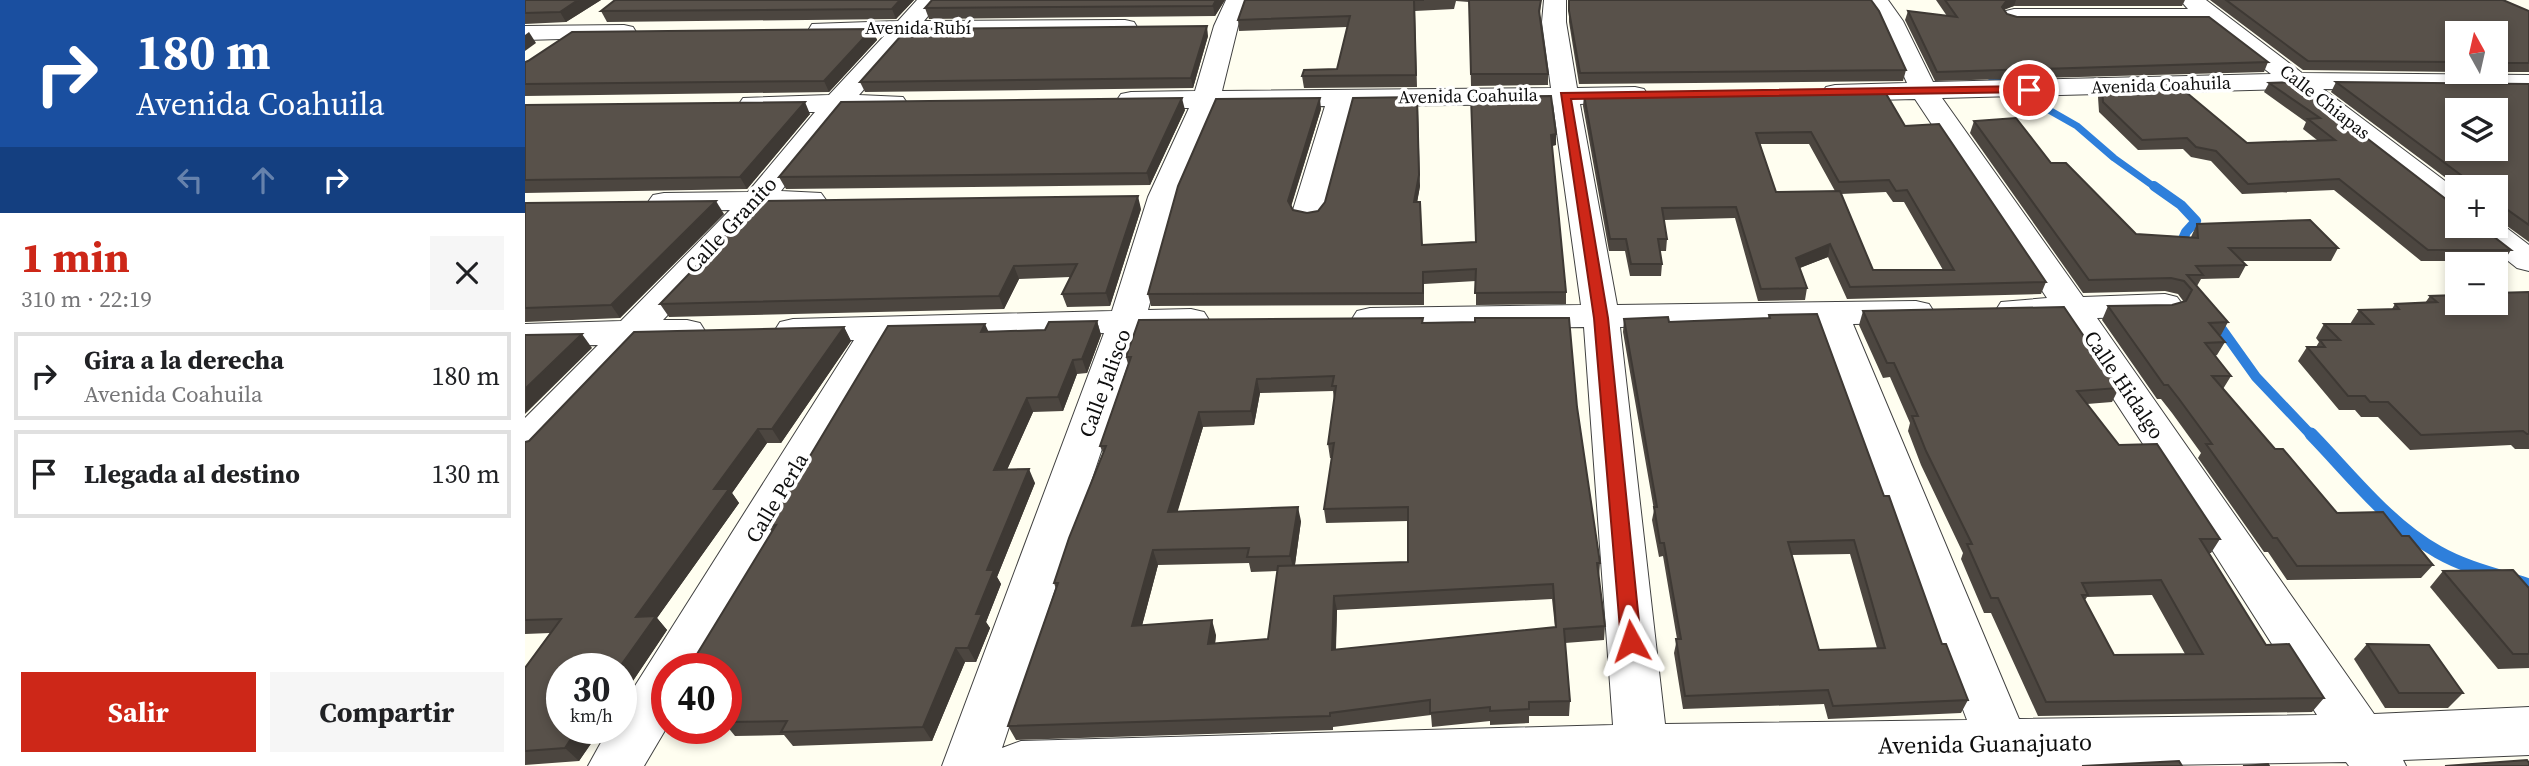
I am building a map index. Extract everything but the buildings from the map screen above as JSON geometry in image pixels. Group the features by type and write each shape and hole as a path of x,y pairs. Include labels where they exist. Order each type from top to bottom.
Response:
{"street":[{"name":"Calle Granito","path":"525,443 757,201 837,104 930,0"},
{"path":"1555,0 1555,22 1565,95 1601,318 1642,757"},
{"name":"Calle Hidalgo","path":"1876,0 1895,31 1924,92 2218,522 2369,752"},
{"path":"536,57 610,6"},
{"path":"2014,16 2201,8"},
{"name":"Calle Chiapas","path":"2201,8 2445,196"},
{"name":"Calle Jalisco","path":"969,766 1127,320 1149,197 1206,99 1221,18"},
{"name":"Avenida Rubí","path":"793,30 1142,27"},
{"path":"525,33 653,32"},
{"name":"Avenida Coahuila","path":"1814,93 2029,90 2298,81 2529,83"},
{"name":"Avenida Coahuila","path":"1110,100 1661,94"},
{"path":"1308,213 1341,98"},
{"path":"728,104 919,103"},
{"path":"634,203 841,200"},
{"path":"2499,238 2529,261"},
{"path":"1336,319 1601,318 2165,305"},
{"path":"1831,314 2008,755"},
{"path":"525,335 1225,320"},
{"name":"Calle Perla","path":"683,653 880,328"},
{"path":"615,766 651,706"},
{"name":"Avenida Guanajuato","path":"1021,766 1642,757 2369,752 2529,731"}],"waterway":[{"path":"1984,73 2077,126 2114,158 2156,188"},
{"path":"2154,186 2181,205 2196,221 2186,232 2179,248"},
{"path":"2216,321 2256,377 2312,436"},
{"path":"2311,434 2370,498 2420,541 2482,571 2529,585"}],"route":[{"path":"1631,641 1601,318 1565,95 2029,90"}]}
